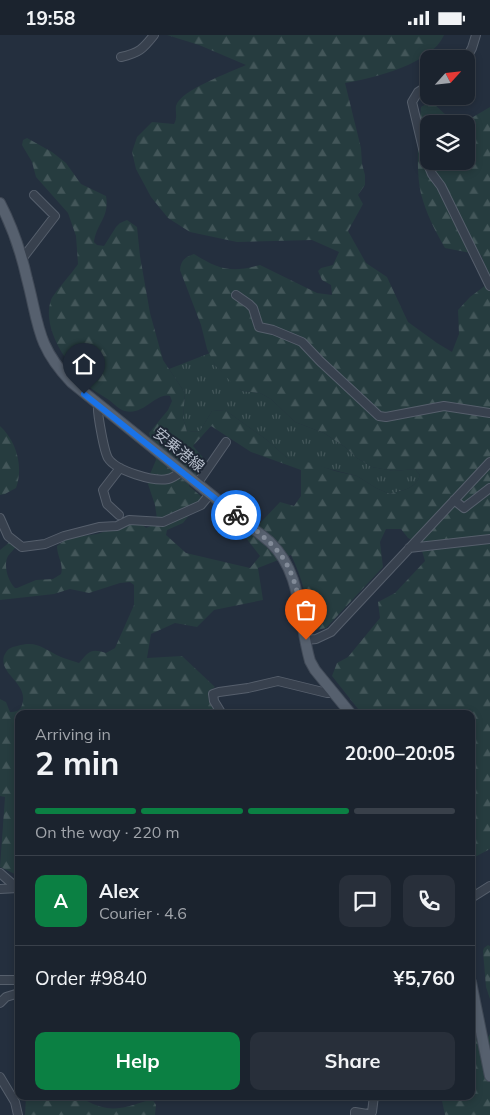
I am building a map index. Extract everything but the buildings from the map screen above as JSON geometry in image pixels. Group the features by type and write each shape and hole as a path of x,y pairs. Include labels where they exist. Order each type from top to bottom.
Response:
{"main road":[{"name":"安乗港線","path":"0,203 5,221 15,235 43,345 59,370 98,405 270,542 286,561 297,592 310,661 315,670 348,710"},
{"path":"475,1003 490,1076"}],"street":[{"path":"121,57 137,53 143,49 154,35"},
{"path":"471,50 476,35"},
{"path":"420,91 412,102 425,157 490,286"},
{"path":"22,259 55,216 34,195"},
{"path":"236,295 253,308 259,327 273,330 302,342 379,416 386,417 444,406 490,413"},
{"path":"98,405 97,414 108,458 120,468 152,479 169,479 182,471"},
{"path":"197,484 226,442"},
{"path":"306,640 316,639 330,632 490,462"},
{"path":"118,515 107,504 103,490 120,468"},
{"path":"454,500 464,508 490,488"},
{"path":"0,518 8,536 22,547 45,544 64,536 99,527 117,526 130,520 163,521 201,505 210,494"},
{"path":"409,548 490,539"},
{"path":"220,710 214,701 213,694 278,681 333,693"},
{"path":"0,873 15,886"},
{"path":"475,895 490,886"},
{"path":"0,889 15,888"},
{"path":"0,980 15,980"},
{"path":"0,1003 6,997 15,994"},
{"path":"0,1077 15,1102 18,1115"},
{"path":"355,1115 355,1112 367,1115 372,1112 374,1100"}],"green space":[{"path":"167,35 444,35 432,50 420,50 420,59 415,62 386,73 345,83 361,148 365,175 365,185 358,195 363,204 348,231 366,263 387,277 408,322 452,352 459,334 458,310 470,297 490,282 490,849 475,857 475,710 359,710 332,676 337,663 348,657 380,618 378,602 395,593 425,561 420,544 408,538 401,529 386,529 380,542 383,567 326,628 317,630 311,627 304,590 291,555 258,568 263,600 214,610 197,627 175,623 151,634 147,658 182,656 215,687 208,692 209,701 215,710 18,710 22,705 22,693 4,665 3,659 7,650 12,647 30,644 40,646 61,657 79,663 91,652 106,653 115,648 134,605 134,585 130,582 120,583 89,593 70,589 54,594 0,600 0,550 11,541 16,546 8,556 6,564 10,581 17,588 36,580 53,579 61,574 62,567 57,546 68,538 97,534 125,525 143,525 146,528 153,525 157,519 155,505 147,481 156,460 149,433 168,410 172,401 170,396 165,396 132,412 123,410 87,385 58,346 50,323 49,311 51,300 78,264 76,236 68,213 36,177 32,162 22,145 23,140 27,138 52,152 66,163 81,184 106,196 106,210 95,236 94,242 97,245 104,246 120,223 127,220 137,227 150,313 163,360 185,393 183,418 187,432 200,431 212,411 225,410 267,440 287,458 357,476 390,494 412,486 420,475 415,469 394,471 372,467 324,433 295,422 271,399 260,393 242,391 215,365 207,349 201,325 180,270 184,259 194,254 211,264 226,269 241,269 260,265 317,293 332,295 331,285 322,280 318,271 321,268 333,265 339,252 312,240 237,242 190,232 168,218 151,197 136,169 132,152 137,137 152,122 174,124 176,106 180,100 207,82 246,65 199,45","holes":["211,426 251,452 301,470 301,496 294,506 280,502 246,538 260,556 250,568 186,553 166,535 167,530 183,523 203,498 189,486 206,461 193,446"]},
{"path":"424,105 435,105 446,115 420,115 421,107"},
{"path":"490,107 490,278 481,255 445,248 428,215 421,194 418,173 420,122 420,170 475,170 475,116"},
{"path":"210,353 215,365 242,391 260,393 271,399 295,422 324,433 372,467 394,471 415,469 420,475 418,480 408,488 390,494 357,476 287,458 267,440 225,410 212,411 200,431 187,432 183,418 185,393 169,369"},
{"path":"0,426 14,446 19,463 19,471 16,488 0,495"},
{"path":"0,699 6,702 10,712 15,711 15,874 0,867 5,797 0,796"},
{"path":"488,945 490,946 490,999 486,987 483,951"},
{"path":"490,1034 490,1115 445,1115 442,1100 475,1100 475,1035 478,1038 488,1037"},
{"path":"26,1100 85,1100 102,1107 117,1108 153,1100 156,1105 155,1115 25,1115"}],"way so far":[{"path":"236,515 270,542 286,561 294,580 306,640"}],"route":[{"path":"84,394 236,515"}]}
